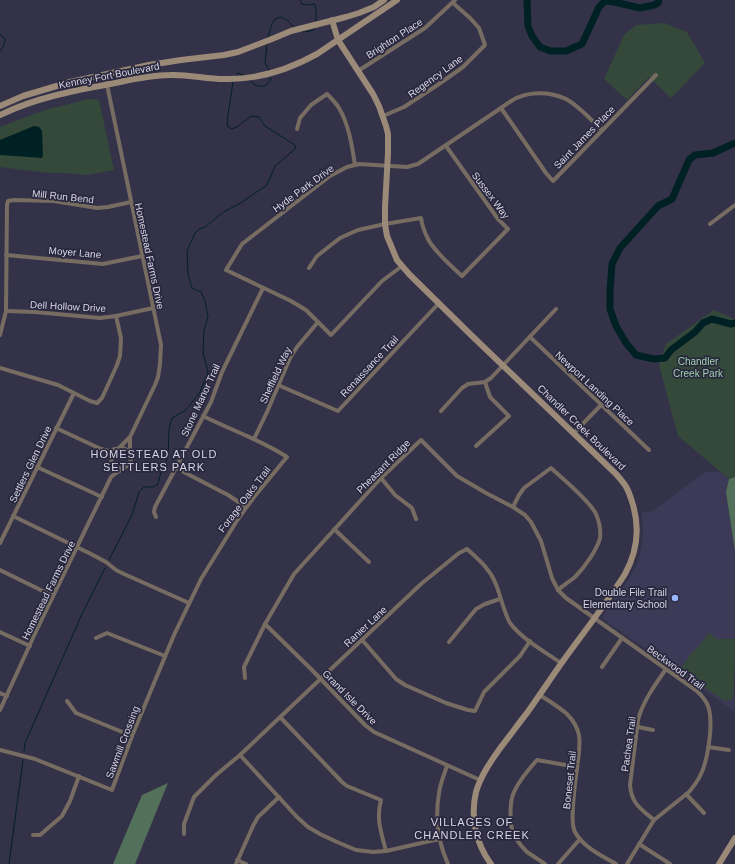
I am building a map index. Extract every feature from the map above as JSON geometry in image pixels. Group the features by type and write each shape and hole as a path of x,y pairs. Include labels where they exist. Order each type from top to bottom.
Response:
{"street":[{"name":"Kenney Fort Boulevard","path":"0,106 23,96 70,82 105,74 149,65 224,55 252,47 291,31 346,17 374,7 384,0"},
{"name":"Kenney Fort Boulevard","path":"0,115 51,96 150,76 172,74 219,79 240,79 266,75 304,61 317,54 397,0"},
{"name":"Brighton Place","path":"358,71 425,28 454,1"},
{"name":"Regency Lane","path":"383,116 404,107 436,86 462,67 485,45 479,28 454,1"},
{"name":"Chandler Creek Boulevard","path":"330,21 338,40 373,94 383,116 388,134 385,224 397,260 439,303 615,473 625,485 632,503 637,524 636,544 629,566 540,695 493,759 480,780 475,799 474,821 479,842 483,852 491,864"},
{"name":"Homestead Farms Drive","path":"0,710 111,477 111,454 130,437 155,385 159,370 161,346 105,74"},
{"name":"Saint James Place","path":"501,108 553,181 656,75"},
{"name":"Hyde Park Drive","path":"402,266 382,281 331,335 306,310 226,270 242,244 330,176 347,167 359,164 407,167 418,164 512,100 524,95 544,93 566,100 575,105 602,130"},
{"path":"297,129 300,118 311,105 327,94 339,107 346,123 355,166"},
{"name":"Sussex Way","path":"385,224 421,218 428,240 462,276 508,229 498,219 446,146"},
{"name":"Mill Run Bend","path":"0,335 6,311 8,200 54,201 97,208 131,202"},
{"path":"710,224 735,205"},
{"path":"309,268 317,256 340,238 358,230 385,224"},
{"name":"Moyer Lane","path":"6,255 103,264 142,256"},
{"name":"Stone Manor Trail","path":"156,517 154,512 155,507 211,402 233,347 262,288"},
{"name":"Renaissance Trail","path":"278,385 338,411 439,303"},
{"name":"Dell Hollow Drive","path":"6,311 94,317 116,316 153,308"},
{"path":"441,411 462,388 468,384 485,382 491,378 556,309"},
{"path":"0,368 58,385 94,402 98,402 102,398 120,356 121,338 116,316"},
{"name":"Sheffield Way","path":"254,439 290,358 318,322"},
{"name":"Newport Landing Place","path":"530,337 649,450"},
{"path":"476,446 509,416 492,400 485,382"},
{"name":"Settlers Glen Drive","path":"0,542 74,392"},
{"path":"574,433 601,405"},
{"name":"Forage Oaks Trail","path":"174,635 200,579 221,545 246,507 287,457 254,439 203,416"},
{"path":"56,428 101,449 125,449 130,454"},
{"name":"Homestead Farms Drive","path":"124,468 130,460 130,437"},
{"name":"Pheasant Ridge","path":"245,678 244,667 265,624 294,574 381,478 421,440 457,476 525,515 531,522 541,541 552,578 558,590 566,598 594,618"},
{"path":"101,449 109,457 114,466 117,468 124,468"},
{"path":"37,467 102,497"},
{"path":"111,477 124,468"},
{"path":"176,468 228,495 246,507"},
{"path":"513,507 524,488 551,468 587,501 596,513 600,525 600,537 597,545 588,561 576,576 558,590"},
{"path":"381,478 395,495 412,508 416,518"},
{"path":"13,516 106,562 124,574 188,603"},
{"path":"334,529 369,562"},
{"name":"Ranier Lane","path":"184,834 184,824 194,797 421,584 458,553 467,549 484,564 495,583 509,621 530,641 561,663"},
{"path":"0,570 53,596"},
{"path":"449,642 476,609 500,598"},
{"name":"Beckwood Trail","path":"594,618 697,691 708,707 711,720 705,764 694,787 654,820 627,864"},
{"name":"Grand Isle Drive","path":"265,624 365,725 374,732 480,780"},
{"path":"0,632 30,646"},
{"path":"96,638 107,633 165,656"},
{"name":"Sawmill Crossing","path":"0,750 35,759 112,790 132,736 174,635"},
{"path":"602,667 622,638"},
{"path":"362,641 396,679 446,703 475,711 484,692 520,656 530,641"},
{"name":"Pachea Trail","path":"654,820 633,800 630,785 640,714 649,695 666,669"},
{"path":"0,693 7,696"},
{"name":"Boneset Trail","path":"540,695 568,715 577,727 580,745 572,822 575,832 580,839 592,849 616,864"},
{"path":"67,701 76,712 132,736"},
{"path":"280,717 342,782 347,786 381,800 378,811 386,851"},
{"path":"638,728 653,730"},
{"path":"708,747 729,750"},
{"path":"240,755 308,827 356,850 373,852 386,851 439,839"},
{"path":"545,864 527,851 518,840 512,829 512,797 528,770 537,760 577,767"},
{"path":"447,766 439,792 437,808 439,839 448,864"},
{"path":"33,835 40,835 62,816 70,801 79,776"},
{"path":"686,794 704,813"},
{"path":"246,864 236,862 252,826 258,817 279,797"},
{"path":"719,864 735,838"},
{"path":"558,864 580,839"},
{"path":"639,844 670,864"}],"shaded area":[{"path":"34,126 39,127 42,131 42,158 0,155 0,140"},
{"name":"Double File Trail Elementary School","path":"711,471 719,472 729,479 726,492 735,551 734,711 603,619 603,616 630,577 638,562 643,538 641,513 653,511 699,476"},
{"path":"735,477 735,551 726,492 729,479"},
{"path":"168,783 135,864 113,864 142,795"}],"green space":[{"path":"665,23 687,32 705,63 671,98 649,77 627,100 604,79 624,35 636,25"},
{"path":"89,99 99,100 114,170 87,175 48,173 0,167 0,127 45,110"},
{"name":"Chandler Creek Park","path":"714,310 735,319 735,551 726,492 729,479 678,436 659,365 666,344"},
{"path":"709,633 717,639 735,639 733,699 725,701 679,671"}],"waterway":[{"path":"300,0 302,4 315,4 316,21"},
{"path":"527,0 528,26 532,36 540,47 550,51 566,51 582,44 599,7 605,1 640,8 654,5 658,3 659,0"},
{"path":"268,37 275,19 281,17 287,20 295,28"},
{"path":"302,31 314,30 314,28"},
{"path":"0,34 5,39 4,45 0,51"},
{"path":"267,44 265,63 270,72"},
{"path":"236,76 238,73 245,76"},
{"path":"250,81 253,84 265,86 271,80 270,77"},
{"path":"109,560 132,515 139,492 144,487 153,487 158,484 161,472 168,457 169,429 172,418 186,410 200,392 208,372 203,353 204,331 208,316 205,301 201,292 192,288 188,274 187,251 195,233 225,211 239,204 267,185 275,166 295,149 295,145 265,126 259,117 251,116 237,127 232,129 228,127 227,121 233,82"},
{"path":"735,143 713,153 695,155 689,160 672,199 658,206 620,248 612,264 610,291 610,309 616,326 626,343 636,355 654,359 665,358 671,350 695,332 703,323 712,319 731,324 735,323"},
{"path":"24,751 25,743 82,614 105,568"},
{"path":"9,864 23,760"}],"place":[{"name":"Double File Trail Elementary School","path":"675,598"}],"district":[{"name":"HOMESTEAD AT OLD SETTLERS PARK","path":"154,460"},
{"name":"VILLAGES OF CHANDLER CREEK","path":"472,828"}]}
